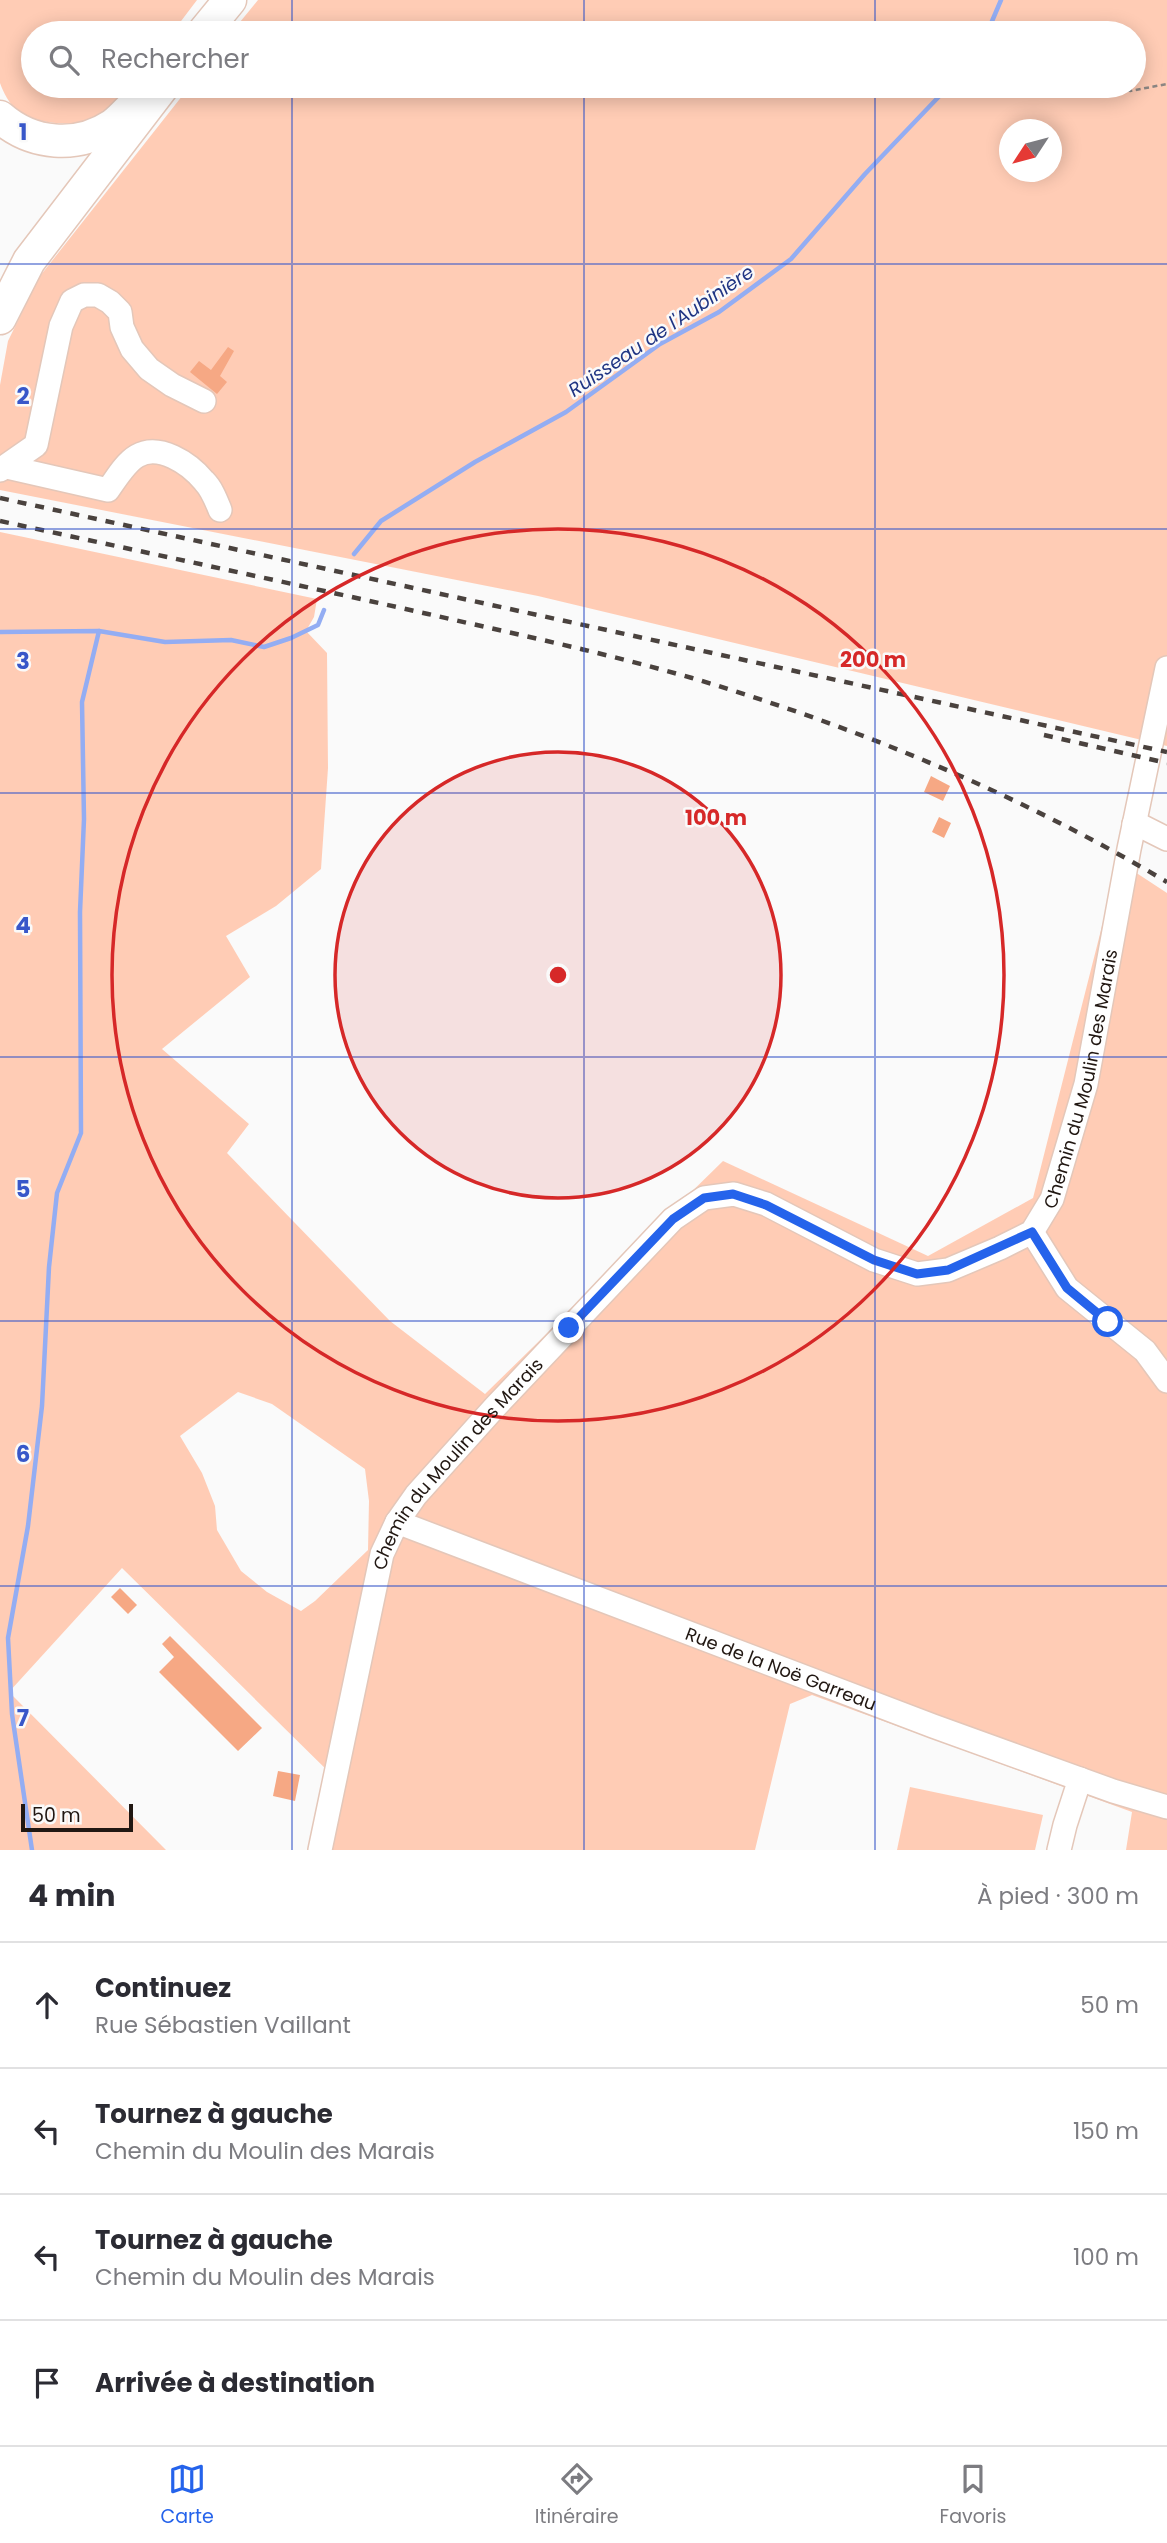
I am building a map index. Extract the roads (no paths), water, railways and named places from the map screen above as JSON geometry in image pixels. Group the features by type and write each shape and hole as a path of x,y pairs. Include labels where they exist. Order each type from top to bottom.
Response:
{"highway":[{"path":"199,21 216,0"},
{"path":"213,21 230,0"},
{"path":"0,117 17,130 32,136 52,141 72,141 90,137 114,125 138,98"},
{"path":"0,318 29,261 154,98"}],"street":[{"path":"4,468 36,445 61,326 72,301 84,295 98,295 120,312 122,327 132,349 149,369 172,385 204,401"},
{"path":"4,468 107,490 134,457 149,450 168,454 181,461 204,480 220,510"},
{"name":"Chemin du Moulin des Marais","path":"320,1850 382,1554 397,1522 429,1480 673,1219 704,1198 733,1194 766,1205 874,1260 917,1274 948,1270 1032,1232 1052,1199 1086,1084 1134,824 1167,668"},
{"path":"1134,824 1167,839"},
{"path":"1032,1232 1067,1288 1144,1351 1167,1381"},
{"name":"Rue de la Noë Garreau","path":"397,1522 1080,1780 1167,1807"},
{"path":"1059,1850 1080,1780"}],"waterway":[{"name":"Ruisseau de l'Aubinière","path":"992,21 1001,0"},
{"name":"Ruisseau de l'Aubinière","path":"354,554 381,521 475,462 566,412 660,344 719,312 791,259 865,174 938,98"},
{"name":"Ruisseau de l'Aubinière","path":"0,632 99,631 165,642 231,640 264,647 318,625 324,610"},
{"path":"32,1850 12,1714 8,1638 28,1526 42,1406 49,1267 57,1193 81,1133 80,912 84,819 82,702 99,631"}],"railway":[{"path":"0,498 1167,752"},
{"path":"0,521 593,652 754,697 936,765 1054,820 1167,882"},
{"path":"1044,735 1167,763"}]}
